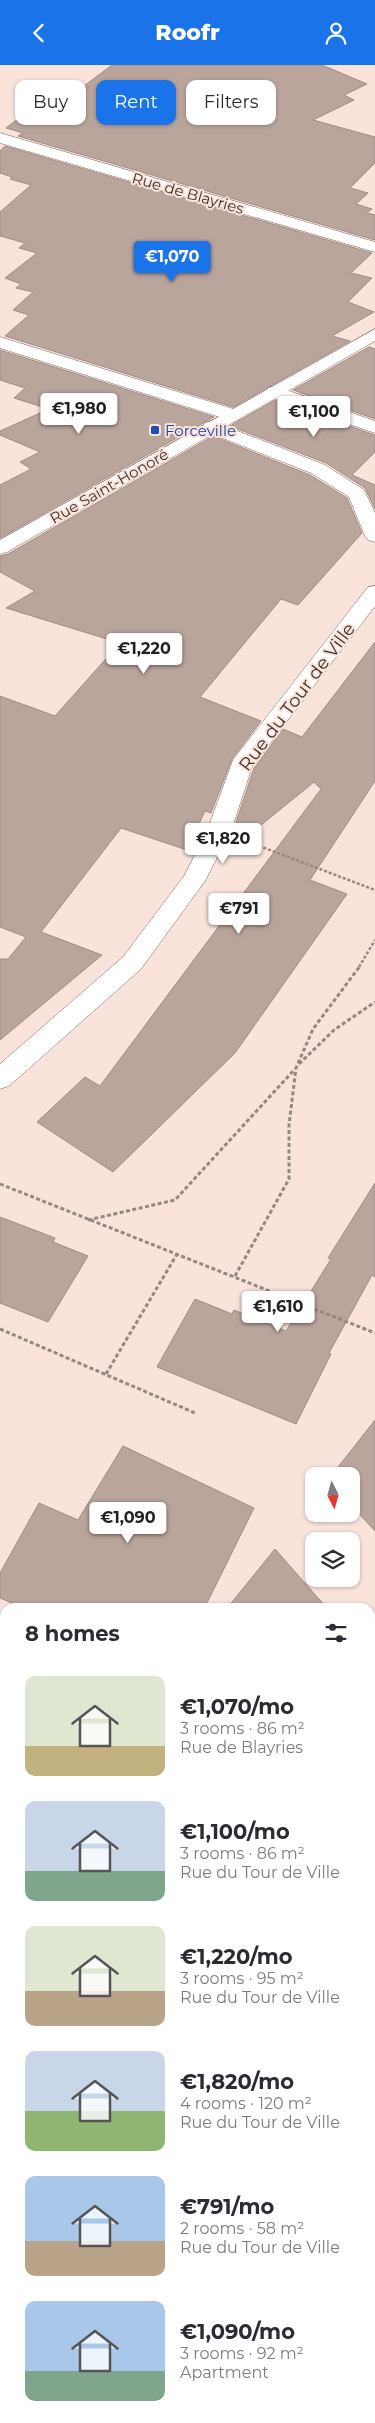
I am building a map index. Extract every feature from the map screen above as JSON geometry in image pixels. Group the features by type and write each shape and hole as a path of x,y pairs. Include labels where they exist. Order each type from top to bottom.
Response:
{"street":[{"name":"Rue de Blayries","path":"0,138 375,247"},
{"name":"Rue Saint-Honoré","path":"0,548 375,334"},
{"path":"0,341 233,415"},
{"path":"276,392 375,427"},
{"path":"212,427 318,469 357,494 375,536"},
{"name":"Rue du Tour de Ville","path":"0,1079 132,963 193,881 219,831 241,765 375,593"}],"path":[{"path":"254,844 375,889"},
{"path":"235,1276 289,1179 289,1125 296,1068 313,1029 375,941"},
{"path":"88,1220 175,1200 213,1161 319,1042 361,1009 375,1002"},
{"path":"0,1184 375,1333"},
{"path":"106,1374 178,1254"},
{"path":"0,1329 195,1413"}],"building":[{"path":"112,65 322,65 367,84 344,95 354,100 313,120 375,137 375,163 350,188 368,193 356,204 372,209 367,213 375,215 375,240 18,136 23,133 6,128 15,121 15,125 86,125 86,84"},
{"path":"5,146 372,253 351,273 372,278 348,302 374,312 332,336 350,341 233,407 5,336 29,315 13,310 33,292 16,288 21,284 5,278 37,253 19,248 25,243 0,236 0,212 31,185 10,179 12,177 0,173 0,151"},
{"path":"369,347 375,349 375,419 293,390"},
{"path":"0,350 214,417 0,538 0,485 31,469 20,462 40,452 0,435 0,431 49,409 14,398 25,388 0,380"},
{"path":"275,400 375,435 375,452 352,475 375,485 375,509 365,488 326,463 230,426"},
{"path":"213,436 310,475 347,498 362,533 298,605 281,599 200,697 261,721 232,759 211,813 205,811 187,850 121,828 41,932 102,955 0,1040 0,959 8,959 26,937 0,927 0,696 55,716 120,643 6,608 35,591 0,572 0,556 8,554"},
{"path":"375,642 375,781 310,880 347,894 235,1053 113,1172 37,1122 85,1077 100,1086 321,789 314,782 255,830 236,822 254,768 283,729 302,737"},
{"path":"375,1183 375,1277 372,1275 329,1353 331,1354 296,1424 157,1367 195,1299 232,1314 234,1310 286,1331 331,1259 328,1258"},
{"path":"0,1217 55,1238 53,1242 88,1256 48,1322 0,1303"},
{"path":"375,1420 375,1531 360,1515 360,1467 338,1467"},
{"path":"123,1446 254,1508 207,1603 12,1603 0,1598 0,1573 39,1503 78,1520"},
{"path":"275,1549 305,1583 305,1587 308,1587 322,1603 231,1603"}],"place":[{"name":"Forceville","path":"155,430"}]}
